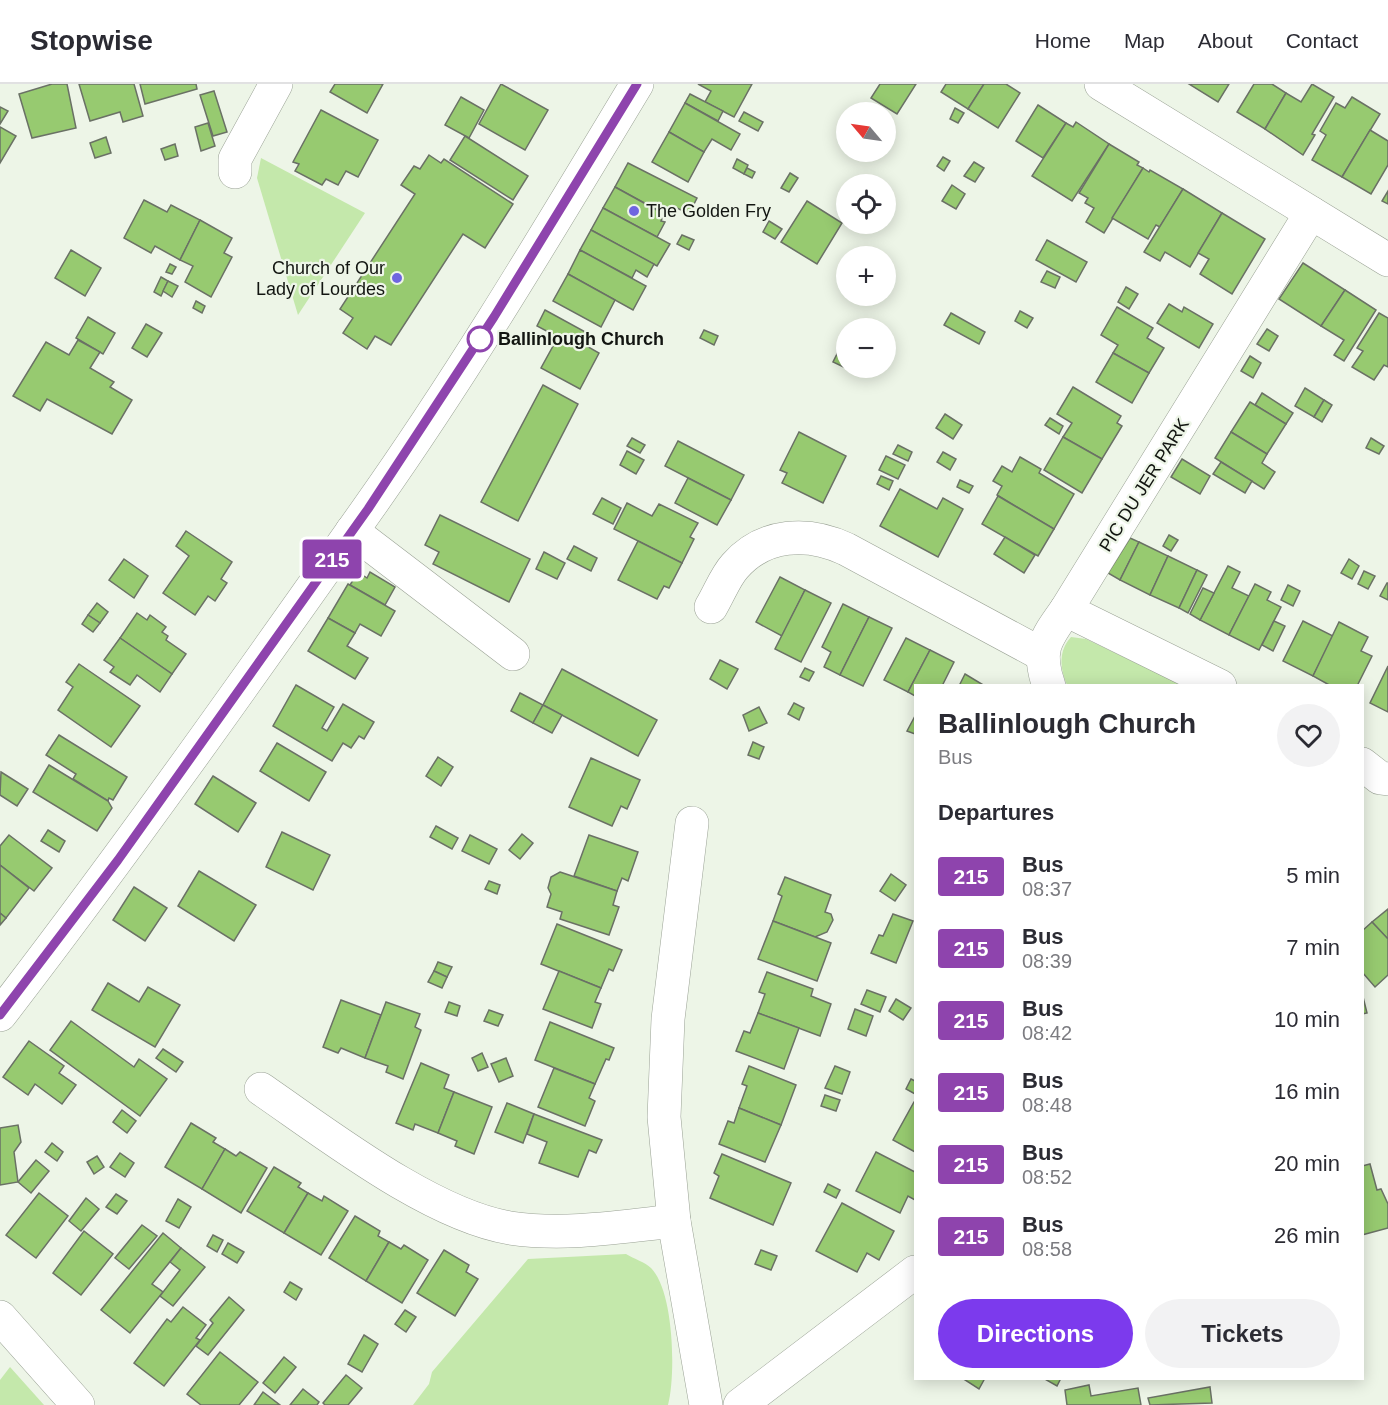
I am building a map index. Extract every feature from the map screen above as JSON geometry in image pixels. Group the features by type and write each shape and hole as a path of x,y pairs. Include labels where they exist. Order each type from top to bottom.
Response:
{"street":[{"path":"235,172 235,159 276,84"},
{"path":"0,1015 123,852 352,531 496,314 637,84"},
{"path":"1101,84 1388,260"},
{"name":"PIC DU JER PARK","path":"1041,654 1049,634 1311,213"},
{"path":"352,531 513,654"},
{"path":"711,607 733,567 751,550 770,541 793,536 836,544 1041,654 1048,684"},
{"path":"1066,610 1216,684"},
{"path":"692,823 673,978 665,1073 666,1163 706,1405"},
{"path":"261,1089 406,1184 445,1206 489,1222 532,1230 596,1230 674,1221"},
{"path":"740,1405 914,1273"},
{"path":"0,1317 78,1405"}],"green space":[{"path":"261,158 365,213 298,315 257,178"},
{"path":"1071,637 1086,639 1180,684 1067,684 1063,673 1062,654"},
{"path":"626,1254 651,1268 659,1279 664,1295 669,1314 672,1355 671,1391 668,1405 413,1405 429,1384 432,1372 528,1259"},
{"path":"10,1367 44,1405 0,1405 0,1380"}],"building":[{"path":"52,84 67,84 76,128 32,138 19,94"},
{"path":"79,84 134,84 143,116 123,122 120,112 90,121"},
{"path":"140,84 196,84 197,89 145,104"},
{"path":"335,84 383,84 367,113 330,92"},
{"path":"501,84 548,110 525,150 479,124"},
{"path":"698,84 752,84 734,117 705,102 711,91"},
{"path":"880,84 916,84 897,114 896,102 878,102 871,98"},
{"path":"946,84 984,84 968,109 941,92"},
{"path":"984,84 1006,84 1020,93 998,128 968,109"},
{"path":"1189,84 1229,84 1218,102"},
{"path":"1254,84 1272,84 1286,93 1265,129 1237,112"},
{"path":"1312,84 1334,97 1312,134 1315,135 1303,155 1265,129 1286,93 1301,102"},
{"path":"214,91 227,132 213,136 200,95"},
{"path":"690,94 723,111 718,121 685,103"},
{"path":"461,97 484,110 469,138 445,125"},
{"path":"1352,97 1380,114 1342,177 1312,160 1326,135 1320,131 1336,103 1345,108"},
{"path":"685,103 740,134 731,150 712,139 704,152 669,132"},
{"path":"1038,105 1066,123 1043,158 1016,141"},
{"path":"0,107 8,111 0,124"},
{"path":"955,108 964,113 958,123 950,119"},
{"path":"321,110 378,140 358,177 346,171 338,185 326,179 322,185 295,171 299,164 293,162"},
{"path":"744,112 763,122 758,131 739,121"},
{"path":"1076,122 1109,144 1072,201 1032,176 1066,123 1073,127"},
{"path":"208,123 215,146 201,151 195,127"},
{"path":"0,127 16,136 0,163"},
{"path":"1370,130 1388,141 1388,165 1371,194 1342,177"},
{"path":"669,132 704,152 688,182 652,162"},
{"path":"465,136 528,176 513,200 450,160"},
{"path":"106,137 111,153 95,158 90,143"},
{"path":"175,144 178,156 165,160 161,149"},
{"path":"1109,144 1139,162 1137,165 1143,168 1104,233 1086,222 1094,208 1085,203 1088,198 1079,193"},
{"name":"Church of Our Lady of Lourdes","path":"429,155 441,163 444,159 513,204 485,248 463,234 391,345 375,336 367,349 343,333 353,318 340,309 415,194 401,185 414,166 420,169"},
{"path":"943,157 950,161 944,171 937,166"},
{"path":"737,159 748,165 744,174 733,168"},
{"path":"974,162 984,168 975,182 964,176"},
{"path":"628,163 697,198 689,214 677,208 672,218 615,187"},
{"path":"747,168 755,172 752,178 744,174"},
{"path":"1143,168 1183,189 1160,227 1156,225 1148,239 1112,218"},
{"path":"790,173 798,178 789,192 781,188"},
{"path":"952,185 965,194 956,209 942,201"},
{"name":"The Golden Fry","path":"615,187 664,214 661,221 665,222 657,237 603,208"},
{"path":"1183,189 1222,213 1190,267 1165,252 1160,261 1144,252"},
{"path":"1388,191 1388,204 1382,201"},
{"path":"144,200 167,212 171,205 200,220 180,260 155,246 151,253 124,238"},
{"path":"807,201 836,219 836,233 817,264 781,242"},
{"path":"603,208 670,244 657,266 591,230"},
{"path":"1222,213 1265,239 1232,294 1200,274 1209,259 1198,253"},
{"path":"200,220 232,238 224,253 232,257 211,297 185,282 193,266 180,260"},
{"path":"769,221 782,229 775,239 763,232"},
{"path":"591,230 654,264 647,277 636,270 632,278 580,250"},
{"path":"682,235 694,240 689,250 677,244"},
{"path":"1047,240 1087,262 1076,282 1036,260"},
{"path":"71,250 101,268 85,296 55,278"},
{"path":"580,250 646,286 633,310 568,274"},
{"path":"1303,263 1345,290 1321,326 1279,299"},
{"path":"170,264 176,267 172,274 166,272"},
{"path":"1047,271 1060,277 1055,288 1041,282"},
{"path":"568,274 615,300 601,327 553,301"},
{"path":"161,277 168,281 161,296 154,292"},
{"path":"168,281 178,286 172,297 163,291"},
{"path":"1126,287 1138,294 1129,309 1118,302"},
{"path":"1345,290 1376,310 1344,361 1334,355 1344,340 1321,326"},
{"path":"196,301 205,306 202,313 193,308"},
{"path":"1169,304 1182,312 1184,307 1213,324 1199,348 1157,323"},
{"path":"1117,307 1153,328 1147,338 1164,348 1149,373 1113,353 1118,345 1101,335"},
{"path":"545,310 589,334 583,344 599,353 580,389 541,368 558,337 537,326"},
{"path":"1020,311 1033,318 1027,328 1015,321"},
{"path":"951,313 985,332 979,344 944,325"},
{"path":"1379,313 1388,318 1388,367 1384,365 1374,380 1352,367 1363,351 1357,348"},
{"path":"88,317 115,333 103,354 76,338"},
{"path":"146,324 162,333 147,357 132,348"},
{"path":"1267,329 1278,336 1269,351 1257,344"},
{"path":"704,330 718,336 714,345 700,338"},
{"path":"78,340 100,352 90,368 114,382 110,387 132,400 112,434 47,399 40,411 13,396 46,342 69,355"},
{"path":"1113,353 1149,373 1132,403 1096,382"},
{"path":"1250,356 1261,363 1253,378 1241,371"},
{"path":"543,385 578,404 518,521 481,502"},
{"path":"1073,387 1121,416 1117,423 1122,426 1102,459 1063,437 1072,423 1057,414"},
{"path":"1305,388 1324,400 1314,417 1295,406"},
{"path":"1262,393 1293,413 1286,424 1255,405"},
{"path":"1324,400 1332,405 1322,422 1314,417"},
{"path":"1250,402 1286,424 1267,454 1231,432"},
{"path":"945,414 962,425 953,439 936,428"},
{"path":"1050,418 1063,426 1059,434 1045,425"},
{"path":"799,432 846,456 823,503 782,483 787,473 780,470"},
{"path":"1231,432 1267,454 1262,463 1275,472 1264,489 1215,458"},
{"path":"1063,437 1102,459 1082,493 1044,470"},
{"path":"632,438 645,445 640,453 627,446"},
{"path":"1371,438 1384,446 1379,454 1366,448"},
{"path":"678,441 744,475 731,500 665,466"},
{"path":"898,445 912,452 908,461 893,454"},
{"path":"627,451 644,460 636,474 620,465"},
{"path":"943,452 956,459 950,470 937,462"},
{"path":"886,456 905,465 898,479 879,470"},
{"path":"1020,457 1041,469 1039,473 1074,494 1054,529 997,495 1002,486 993,481 1002,466 1012,472"},
{"path":"1182,459 1210,476 1200,494 1171,477"},
{"path":"1221,462 1252,481 1245,493 1213,474"},
{"path":"881,476 893,481 889,490 877,484"},
{"path":"688,478 731,500 717,525 675,503"},
{"path":"960,480 973,486 969,493 957,487"},
{"path":"900,489 937,509 943,498 963,509 938,557 880,526"},
{"path":"998,496 1054,529 1038,556 982,524"},
{"path":"602,498 621,508 613,524 593,514"},
{"path":"627,503 652,516 659,504 698,523 690,537 694,539 682,563 614,529"},
{"path":"440,515 530,559 509,602 433,564 439,552 425,545"},
{"path":"186,531 232,562 221,579 227,583 215,601 208,596 195,615 163,593 189,556 176,546"},
{"path":"1169,535 1178,540 1171,551 1163,546"},
{"path":"1005,537 1035,555 1024,573 994,554"},
{"path":"1130,538 1139,542 1120,580 1108,573"},
{"path":"638,541 682,563 669,588 664,586 657,599 618,580"},
{"path":"1139,542 1168,556 1150,595 1120,580"},
{"path":"574,546 597,558 591,571 567,559"},
{"path":"544,552 565,563 557,579 536,569"},
{"path":"1168,556 1197,570 1179,608 1150,595"},
{"path":"124,559 148,576 134,598 109,580"},
{"path":"1349,559 1359,566 1352,579 1341,573"},
{"path":"1228,566 1240,572 1232,588 1249,596 1229,635 1200,620"},
{"path":"1197,570 1207,575 1188,613 1179,608"},
{"path":"1364,571 1375,576 1368,589 1358,584"},
{"path":"358,572 367,578 370,572 395,587 385,605 350,585"},
{"path":"780,577 805,590 782,636 756,622"},
{"path":"1388,583 1388,600 1380,596"},
{"path":"348,584 395,611 381,636 360,624 355,633 328,618"},
{"path":"1255,584 1271,592 1267,600 1281,607 1259,650 1229,635"},
{"path":"1288,585 1300,591 1293,606 1281,600"},
{"path":"1203,588 1214,593 1200,620 1190,614"},
{"path":"805,590 831,603 801,662 775,649"},
{"path":"97,603 108,612 100,623 88,615"},
{"path":"843,604 869,617 840,675 824,667 831,652 822,647"},
{"path":"137,613 147,620 150,615 166,627 162,632 168,636 166,640 186,654 172,674 120,638"},
{"path":"88,615 100,623 93,632 82,624"},
{"path":"869,617 892,628 863,686 840,675"},
{"path":"328,618 355,633 347,646 368,658 355,679 308,651"},
{"path":"1274,621 1285,626 1273,651 1262,645"},
{"path":"1303,621 1333,636 1313,676 1283,661"},
{"path":"1339,622 1368,637 1361,651 1372,656 1358,684 1327,684 1313,676"},
{"path":"120,638 172,674 160,692 137,675 130,685 110,672 114,667 104,660"},
{"path":"906,638 930,650 908,692 884,680"},
{"path":"930,650 954,662 943,684 914,684 914,695 908,692"},
{"path":"720,660 738,669 727,689 710,679"},
{"path":"79,664 140,706 111,747 58,710 73,687 66,682"},
{"path":"1388,666 1388,712 1370,703"},
{"path":"805,668 814,672 809,681 800,677"},
{"path":"562,669 657,720 638,756 543,705"},
{"path":"965,674 982,684 960,684"},
{"path":"296,685 334,707 322,728 327,731 343,704 374,722 364,739 359,736 351,748 343,743 332,761 273,726"},
{"path":"520,693 543,705 533,723 511,711"},
{"path":"794,703 804,708 799,720 788,714"},
{"path":"543,705 562,715 552,733 533,723"},
{"path":"759,707 767,723 749,731 743,715"},
{"path":"914,718 914,734 907,731"},
{"path":"59,735 127,777 113,800 109,798 108,801 73,779 76,774 46,755"},
{"path":"753,742 764,747 759,759 748,755"},
{"path":"277,743 326,772 309,801 260,771"},
{"path":"438,757 453,767 441,786 426,776"},
{"path":"591,758 640,780 627,809 621,806 612,826 569,807"},
{"path":"49,765 108,801 112,808 97,831 33,792"},
{"path":"1,772 28,789 17,806 0,795"},
{"path":"213,776 256,803 238,832 195,804"},
{"path":"436,826 458,838 452,849 430,837"},
{"path":"48,830 65,841 59,852 41,841"},
{"path":"282,832 330,855 313,890 266,867"},
{"path":"522,834 533,843 520,859 509,850"},
{"path":"9,835 52,868 34,891 0,865 0,846"},
{"path":"470,835 497,849 489,864 462,851"},
{"path":"589,835 638,852 628,881 622,878 617,891 574,876"},
{"path":"0,865 29,888 6,918 0,913"},
{"path":"199,871 256,905 234,941 178,906"},
{"path":"560,872 617,891 613,905 619,907 609,935 560,919 562,912 547,907 551,894 548,888 551,877"},
{"path":"891,874 906,885 895,901 880,891"},
{"path":"785,877 831,895 825,912 831,914 833,920 827,932 815,937 773,921 782,896 778,894"},
{"path":"489,881 500,885 497,894 485,889"},
{"path":"134,887 167,908 145,941 113,920"},
{"path":"1388,909 1388,939 1372,922"},
{"path":"0,913 6,918 0,925"},
{"path":"893,914 913,921 896,963 871,953 879,935 883,936"},
{"path":"773,921 831,943 817,981 758,959"},
{"path":"1372,922 1388,939 1388,975 1375,987 1364,974 1364,929"},
{"path":"557,924 622,950 613,971 609,969 601,988 541,964"},
{"path":"438,962 452,967 447,977 434,971"},
{"path":"434,971 447,977 442,988 428,982"},
{"path":"559,971 601,988 595,1002 601,1004 592,1028 543,1009"},
{"path":"767,972 813,989 811,996 831,1004 820,1036 758,1013 765,994 759,992"},
{"path":"108,983 139,1002 148,987 180,1005 155,1047 92,1010"},
{"path":"867,990 886,997 880,1012 861,1004"},
{"path":"896,999 911,1008 903,1020 889,1011"},
{"path":"341,1000 381,1015 365,1058 341,1048 338,1053 323,1047"},
{"path":"386,1002 420,1014 415,1027 421,1030 403,1079 386,1072 388,1066 365,1058"},
{"path":"449,1002 460,1006 457,1016 445,1012"},
{"path":"855,1009 873,1016 866,1036 848,1029"},
{"path":"489,1010 503,1015 498,1026 484,1021"},
{"path":"758,1013 799,1028 784,1069 736,1051 744,1031 750,1033"},
{"path":"71,1021 134,1067 139,1059 167,1079 140,1116 50,1050"},
{"path":"550,1022 614,1048 609,1060 606,1059 595,1084 535,1060"},
{"path":"29,1041 64,1066 59,1073 76,1085 62,1104 35,1084 28,1095 3,1077"},
{"path":"163,1049 183,1062 176,1072 156,1058"},
{"path":"482,1053 488,1067 478,1071 472,1058"},
{"path":"506,1058 513,1076 499,1082 491,1064"},
{"path":"421,1063 449,1075 444,1088 454,1092 438,1133 415,1124 413,1130 396,1123"},
{"path":"749,1066 796,1085 781,1125 739,1108 747,1086 742,1084"},
{"path":"835,1066 850,1072 842,1094 825,1088"},
{"path":"554,1068 595,1084 589,1098 595,1101 585,1126 538,1107"},
{"path":"911,1079 914,1080 914,1093 906,1089"},
{"path":"454,1092 492,1107 474,1154 455,1146 457,1141 438,1133"},
{"path":"825,1095 840,1100 836,1111 821,1106"},
{"path":"914,1102 914,1151 893,1140"},
{"path":"507,1103 534,1114 523,1143 495,1132"},
{"path":"739,1108 781,1125 765,1162 719,1144 728,1121 734,1123"},
{"path":"122,1110 136,1121 127,1133 113,1122"},
{"path":"534,1114 602,1140 596,1153 589,1150 578,1177 539,1163 547,1142 527,1134"},
{"path":"191,1123 216,1138 213,1142 225,1149 202,1189 165,1167"},
{"path":"18,1125 21,1142 14,1152 18,1182 0,1185 0,1128"},
{"path":"52,1143 63,1152 57,1161 45,1152"},
{"path":"225,1149 236,1156 240,1152 267,1168 241,1213 202,1189"},
{"path":"876,1152 914,1171 914,1199 908,1196 900,1213 856,1191"},
{"path":"120,1153 134,1163 125,1177 110,1167"},
{"path":"722,1154 791,1183 773,1225 710,1198 719,1176 714,1173"},
{"path":"97,1156 104,1167 94,1174 87,1162"},
{"path":"36,1160 49,1171 31,1193 18,1182"},
{"path":"1370,1164 1377,1190 1381,1189 1388,1204 1388,1228 1364,1234 1364,1166"},
{"path":"274,1167 301,1183 298,1187 308,1193 284,1233 247,1211"},
{"path":"828,1184 840,1190 836,1198 824,1192"},
{"path":"39,1193 68,1216 36,1258 6,1235"},
{"path":"308,1193 322,1201 324,1196 348,1211 321,1255 284,1233"},
{"path":"116,1194 127,1201 117,1214 106,1207"},
{"path":"86,1198 99,1209 81,1231 69,1221"},
{"path":"178,1199 191,1207 179,1228 166,1221"},
{"path":"842,1203 894,1231 879,1260 867,1253 857,1272 816,1251"},
{"path":"355,1216 380,1231 378,1236 389,1242 366,1281 329,1258"},
{"path":"142,1225 157,1236 129,1269 115,1258"},
{"path":"84,1231 113,1254 81,1295 53,1273"},
{"path":"163,1233 181,1248 152,1284 163,1292 130,1333 101,1310"},
{"path":"213,1235 223,1240 217,1252 207,1246"},
{"path":"389,1242 401,1249 404,1245 428,1260 402,1303 366,1281"},
{"path":"228,1243 244,1252 237,1263 222,1254"},
{"path":"181,1248 205,1267 173,1306 160,1296 180,1270 170,1262"},
{"path":"444,1250 469,1265 466,1272 478,1279 455,1316 417,1293"},
{"path":"761,1250 777,1256 771,1270 755,1264"},
{"path":"290,1282 302,1289 296,1300 284,1292"},
{"path":"229,1297 244,1310 208,1355 196,1346 213,1323 210,1320"},
{"path":"183,1307 206,1325 196,1338 200,1340 164,1386 134,1363 167,1319 171,1322"},
{"path":"405,1310 416,1317 406,1332 395,1324"},
{"path":"364,1335 378,1344 362,1372 348,1364"},
{"path":"220,1352 258,1382 239,1405 201,1405 187,1394"},
{"path":"284,1357 296,1367 275,1393 263,1383"},
{"path":"346,1375 362,1388 348,1405 325,1405 323,1403"},
{"path":"965,1380 984,1380 979,1389"},
{"path":"1046,1380 1060,1380 1057,1386"},
{"path":"1089,1385 1091,1396 1138,1388 1141,1405 1067,1405 1065,1390"},
{"path":"1210,1387 1212,1403 1150,1405 1148,1398"},
{"path":"303,1389 319,1402 317,1405 290,1405"},
{"path":"263,1392 280,1405 254,1405"}],"bus line":[{"name":"215","path":"0,1015 118,860 368,509 524,270 637,84"}],"place":[{"name":"The Golden Fry","path":"634,211"},
{"name":"Church of Our Lady of Lourdes","path":"397,278"},
{"name":"Ballinlough Church","path":"480,339"}]}
